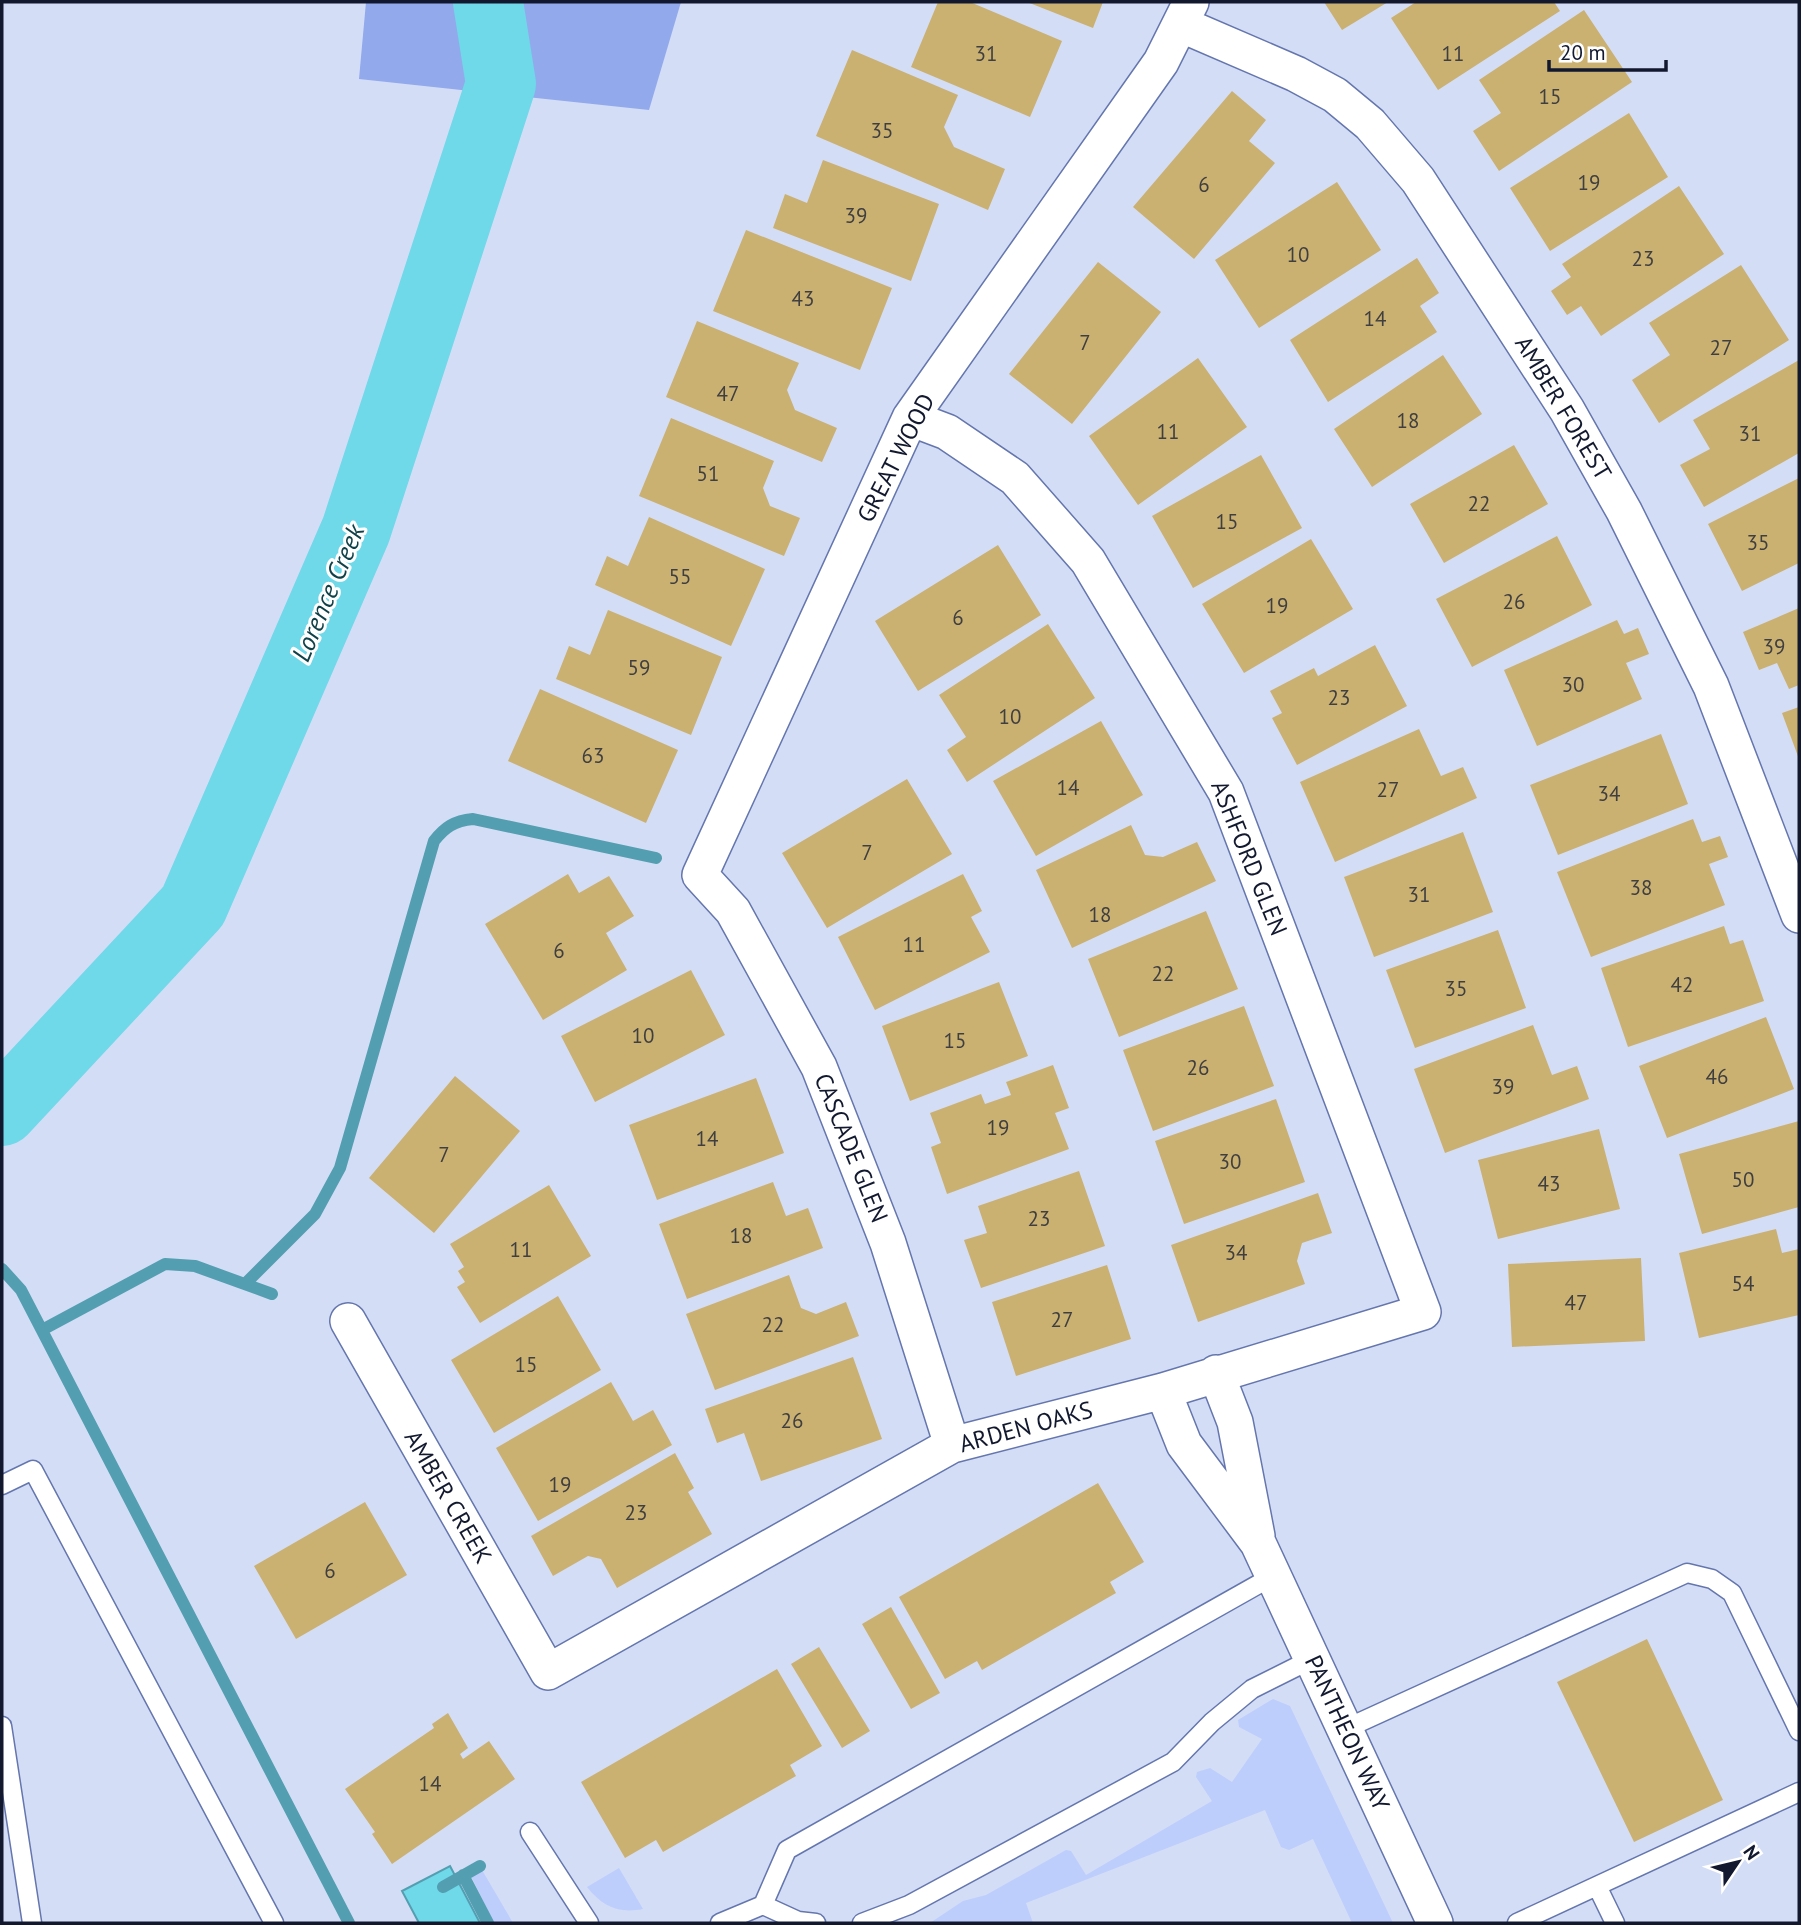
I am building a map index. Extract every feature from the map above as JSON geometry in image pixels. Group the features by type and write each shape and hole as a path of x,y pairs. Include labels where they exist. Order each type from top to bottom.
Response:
{"street":[{"name":"GREAT WOOD","path":"700,875 910,418 1161,62 1185,13"},
{"name":"AMBER FOREST","path":"1185,13 1335,95 1370,124 1418,180 1567,410 1624,511 1711,686 1799,915"},
{"name":"ASHFORD GLEN","path":"910,418 947,432 1015,478 1087,561 1226,792 1423,1312"},
{"name":"CASCADE GLEN","path":"700,875 733,911 819,1067 888,1242 952,1445"},
{"name":"ARDEN OAKS","path":"548,1672 952,1445 1163,1391 1423,1312"},
{"name":"AMBER CREEK","path":"348,1321 548,1672"},
{"name":"PANTHEON WAY","path":"1216,1373 1235,1422 1258,1543"},
{"name":"PANTHEON WAY","path":"1163,1391 1184,1444 1258,1543 1435,1923"}],"lane":[{"path":"2,1485 33,1470 274,1923"},
{"path":"1345,1729 1687,1573 1712,1579 1731,1593 1799,1731"},
{"path":"720,1923 763,1905 787,1850 1273,1576"},
{"path":"862,1923 909,1905 1173,1762 1212,1722 1252,1689 1312,1659"},
{"path":"2,1726 32,1923"},
{"path":"1517,1923 1799,1792"},
{"path":"530,1832 589,1923"},
{"path":"1597,1886 1615,1923"},
{"path":"763,1905 798,1921 816,1923"}],"shaded area":[{"path":"366,2 681,2 649,110 359,79"},
{"path":"1273,1699 1290,1706 1393,1923 1352,1923 1313,1839 1289,1850 1281,1847 1265,1810 1026,1903 1033,1923 930,1923 963,1901 986,1895 1066,1850 1071,1851 1086,1875 1212,1801 1196,1777 1197,1772 1210,1768 1232,1782 1262,1739 1239,1727 1238,1720"},
{"path":"450,1866 480,1923 419,1923 402,1891"},
{"path":"619,1868 643,1909 611,1907 587,1887"},
{"path":"482,1870 513,1923 494,1923 471,1876"}],"building":[{"path":"938,2 970,2 1062,41 1030,117 911,67"},
{"path":"1027,2 1103,2 1093,28"},
{"path":"1324,2 1388,2 1342,30"},
{"path":"1416,2 1554,2 1560,11 1438,90 1391,18"},
{"path":"1584,10 1632,82 1499,171 1473,131 1501,113 1479,80"},
{"path":"852,50 958,95 944,127 954,147 1005,169 988,210 816,136"},
{"path":"1232,91 1266,120 1249,141 1275,163 1194,259 1133,207"},
{"path":"1629,113 1668,177 1550,251 1510,188"},
{"path":"823,160 939,204 911,281 773,228 785,194 807,203"},
{"path":"1337,182 1381,250 1259,328 1215,260"},
{"path":"1679,186 1724,254 1601,336 1581,306 1567,315 1551,291 1571,277 1562,264"},
{"path":"746,230 892,288 860,370 713,311"},
{"path":"1417,258 1439,293 1420,306 1437,332 1328,402 1290,340"},
{"path":"1098,262 1161,312 1072,424 1009,374"},
{"path":"1741,265 1789,340 1659,423 1632,380 1670,355 1649,323"},
{"path":"697,321 799,363 787,390 795,410 837,428 822,462 666,397"},
{"path":"1443,355 1482,414 1372,487 1334,429"},
{"path":"1198,358 1247,427 1138,505 1089,436"},
{"path":"1799,360 1799,453 1704,507 1680,465 1710,449 1693,420"},
{"path":"671,418 774,461 763,488 770,506 800,518 784,556 639,496"},
{"path":"1514,445 1548,504 1444,563 1410,504"},
{"path":"1261,455 1302,528 1193,588 1152,516"},
{"path":"1799,478 1799,563 1742,591 1708,524"},
{"path":"649,517 765,569 731,646 595,585 607,556 628,566"},
{"path":"1557,536 1592,605 1472,667 1436,599"},
{"path":"1311,539 1353,609 1244,673 1202,604"},
{"path":"998,545 1041,615 918,691 875,621"},
{"path":"1799,608 1799,685 1789,689 1777,663 1759,670 1743,632"},
{"path":"608,610 722,657 691,735 556,679 569,646 590,655"},
{"path":"1617,620 1624,634 1638,628 1649,654 1626,663 1642,699 1537,746 1504,670"},
{"path":"1048,624 1095,698 967,782 947,750 966,737 939,695"},
{"path":"1375,645 1407,706 1297,765 1272,718 1282,713 1270,691 1314,668 1318,676"},
{"path":"540,689 678,750 646,823 508,761"},
{"path":"1799,707 1799,759 1782,713"},
{"path":"1101,721 1143,795 1036,856 993,781"},
{"path":"1419,729 1441,776 1463,767 1477,798 1335,862 1300,782"},
{"path":"1661,734 1688,804 1558,855 1530,785"},
{"path":"907,779 952,854 827,928 782,853"},
{"path":"1693,819 1702,842 1720,836 1728,857 1709,864 1725,905 1591,957 1557,872"},
{"path":"1131,825 1145,855 1163,857 1197,842 1216,881 1072,948 1036,870"},
{"path":"1463,832 1493,912 1374,957 1344,877"},
{"path":"568,874 579,893 609,876 634,916 606,933 627,970 543,1020 485,924"},
{"path":"963,874 982,911 971,917 990,952 875,1010 838,937"},
{"path":"1206,911 1238,989 1119,1037 1088,959"},
{"path":"1724,926 1730,944 1743,940 1764,1001 1628,1047 1601,968"},
{"path":"1498,930 1526,1008 1415,1048 1386,970"},
{"path":"691,970 725,1035 595,1102 561,1036"},
{"path":"999,982 1028,1056 910,1101 882,1026"},
{"path":"1244,1006 1274,1086 1153,1131 1123,1050"},
{"path":"1766,1017 1794,1089 1667,1138 1639,1066"},
{"path":"1533,1025 1552,1075 1577,1066 1589,1099 1445,1153 1414,1069"},
{"path":"1053,1065 1069,1108 1055,1113 1069,1149 947,1194 931,1147 941,1143 930,1113 981,1094 985,1104 1011,1095 1006,1082"},
{"path":"455,1076 520,1131 434,1233 369,1178"},
{"path":"756,1078 784,1153 657,1200 629,1125"},
{"path":"1276,1099 1305,1182 1184,1224 1155,1141"},
{"path":"1799,1121 1799,1207 1702,1234 1679,1154"},
{"path":"1599,1129 1620,1209 1498,1239 1478,1160"},
{"path":"1079,1171 1105,1246 981,1288 964,1240 987,1233 978,1206"},
{"path":"773,1182 786,1216 808,1208 823,1248 687,1299 659,1224"},
{"path":"549,1185 591,1256 480,1323 457,1287 465,1282 458,1271 464,1267 450,1244"},
{"path":"1318,1193 1332,1233 1302,1243 1297,1261 1305,1284 1198,1322 1171,1245"},
{"path":"1776,1229 1782,1253 1799,1249 1799,1315 1699,1338 1679,1253"},
{"path":"1641,1258 1645,1341 1512,1347 1508,1264"},
{"path":"1107,1265 1131,1339 1016,1376 992,1302"},
{"path":"789,1275 801,1308 816,1314 846,1302 859,1336 715,1390 686,1314"},
{"path":"558,1296 601,1370 494,1433 451,1360"},
{"path":"853,1357 882,1439 761,1481 744,1433 717,1443 705,1409"},
{"path":"611,1382 633,1421 653,1410 672,1445 538,1521 496,1448"},
{"path":"675,1453 694,1488 688,1492 712,1534 617,1588 601,1559 588,1556 553,1576 531,1536"},
{"path":"1098,1483 1144,1562 1110,1582 1116,1593 982,1670 977,1661 945,1679 899,1597"},
{"path":"365,1502 407,1575 296,1639 254,1566"},
{"path":"891,1607 940,1693 911,1709 862,1624"},
{"path":"1647,1639 1723,1800 1634,1842 1557,1682"},
{"path":"819,1647 870,1731 842,1748 791,1664"},
{"path":"777,1669 822,1746 790,1765 796,1776 663,1852 656,1840 625,1858 581,1782"},
{"path":"448,1713 468,1748 460,1754 463,1759 489,1741 515,1779 392,1864 372,1834 375,1832 345,1789 434,1728 432,1724"}],"waterway":[{"name":"Lorence Creek","path":"2,1111 193,906 356,530 501,84 488,2"},
{"path":"245,1284 315,1214 340,1168 434,841 442,832 455,823 473,819 656,858"},
{"path":"42,1330 165,1264 195,1266 272,1294"},
{"path":"2,1269 21,1290 349,1923"},
{"path":"443,1887 480,1866"},
{"path":"463,1875 488,1923"}]}
